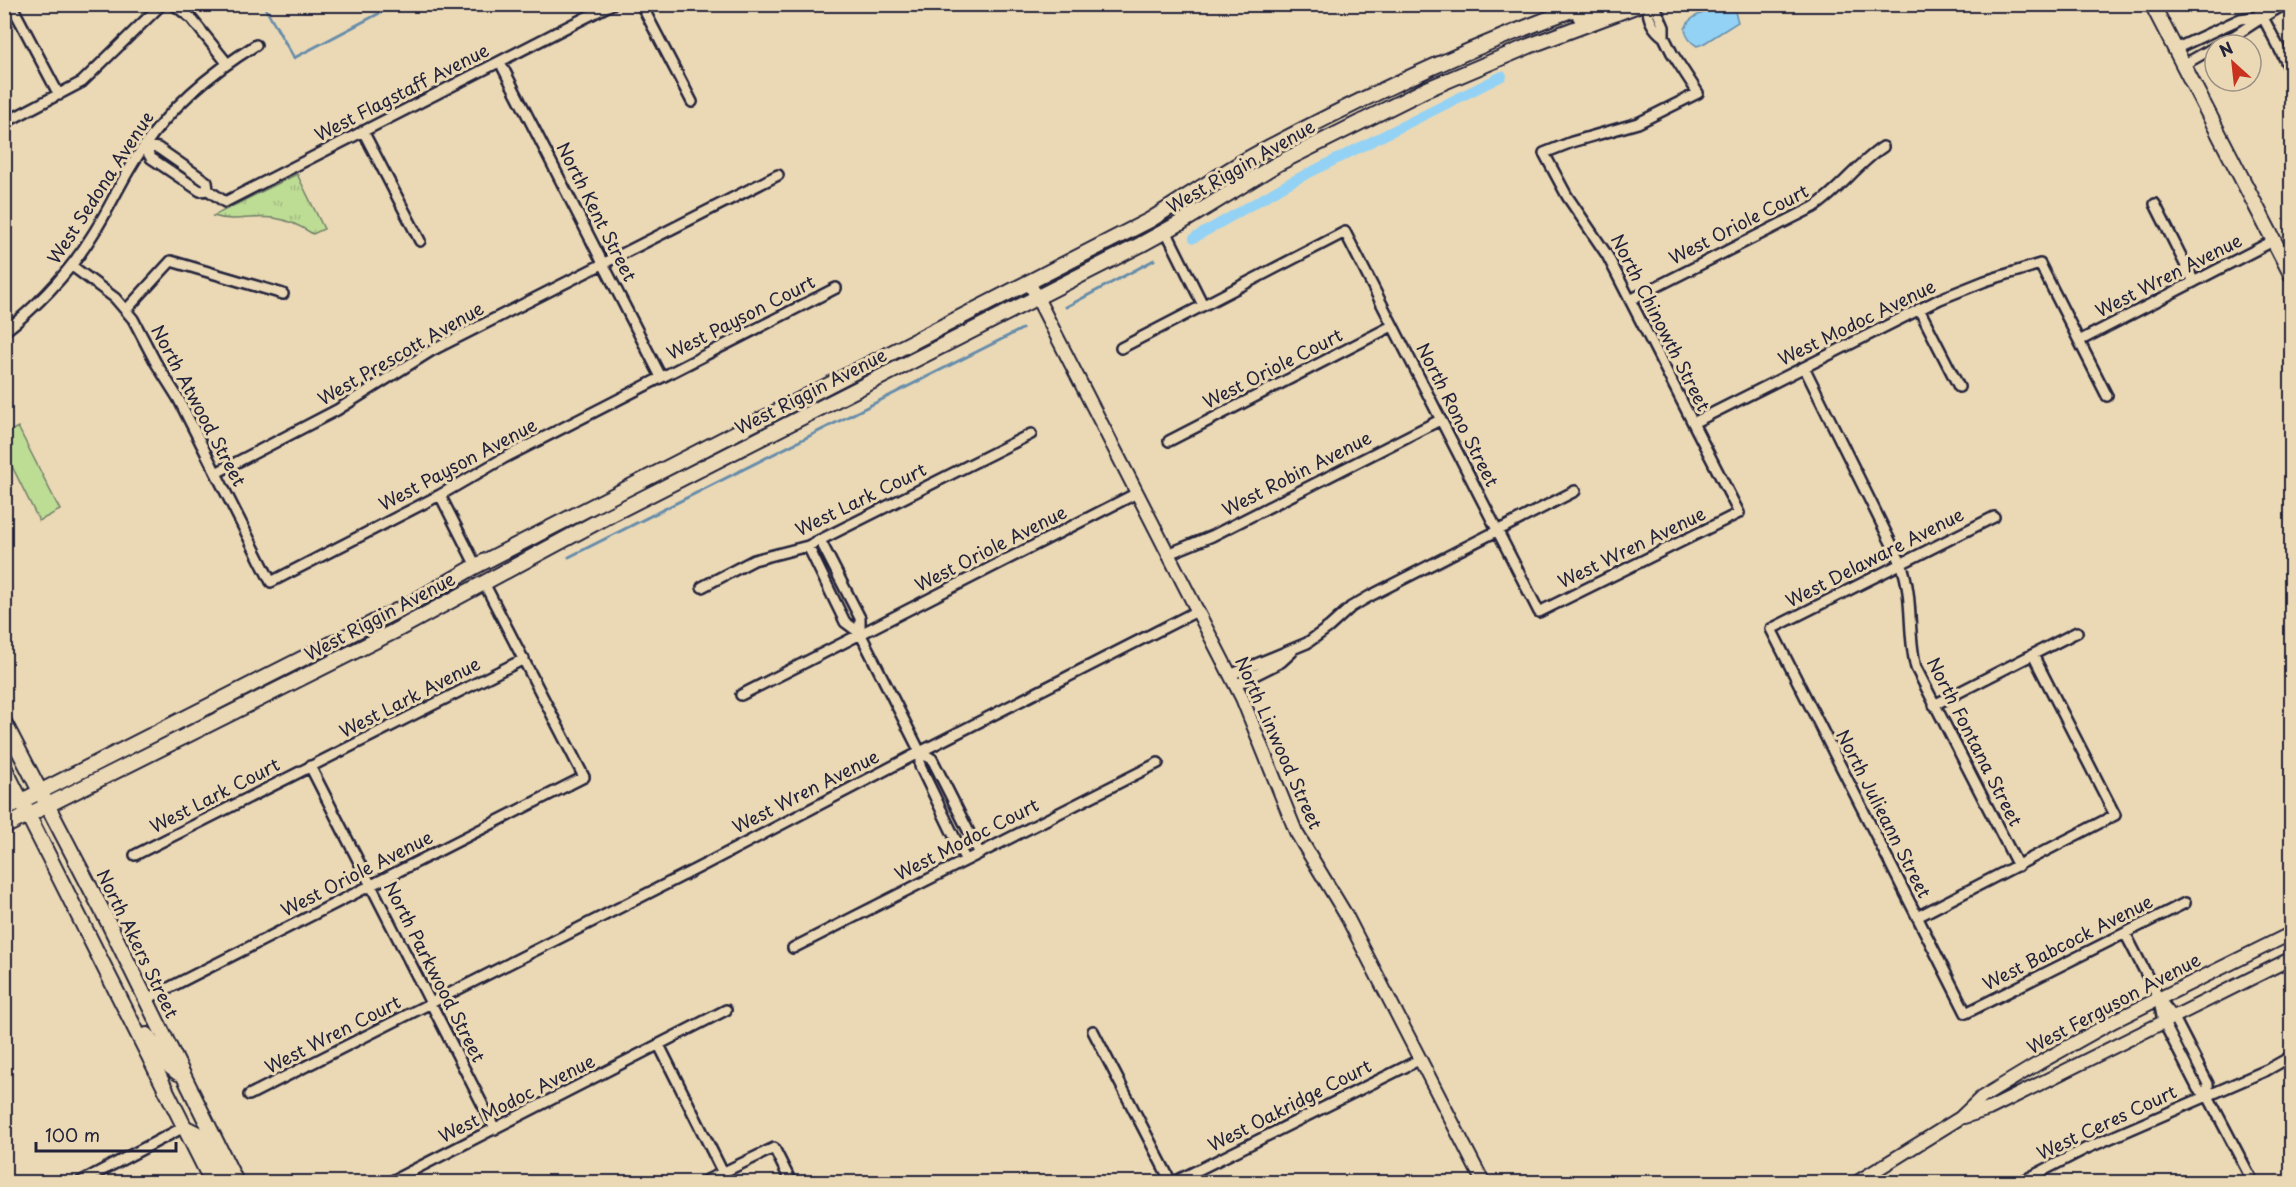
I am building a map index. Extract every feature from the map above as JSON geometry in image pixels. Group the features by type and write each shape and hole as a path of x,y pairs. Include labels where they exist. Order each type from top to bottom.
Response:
{"main road":[{"name":"West Riggin Avenue","path":"4,810 408,605 476,566 1150,220 1250,158 1409,76 1588,4"},
{"path":"1529,46 1551,29 1611,4"},
{"name":"West Riggin Avenue","path":"4,827 49,807 364,647 626,506 1166,231 1277,164 1425,90 1529,46 1641,4"},
{"path":"2152,4 2292,276"},
{"path":"484,583 487,574 494,566 578,520 589,508"},
{"path":"364,647 383,628 471,578 477,571 476,566"},
{"name":"North Akers Street","path":"4,722 116,939 236,1182"},
{"path":"4,767 212,1182"},
{"path":"125,1010 133,1012 164,1062 182,1076"},
{"path":"184,1127 200,1135 222,1175 230,1182"}],"street":[{"path":"11,4 59,95"},
{"path":"4,123 76,86 96,70 162,4"},
{"path":"173,4 191,18 227,63"},
{"name":"West Flagstaff Avenue","path":"144,146 161,150 207,182 208,190 225,202 612,4"},
{"path":"641,4 692,102"},
{"path":"1648,4 1647,13 1656,31 1664,37"},
{"path":"1654,4 1664,27 1664,37"},
{"path":"2256,4 2292,73"},
{"path":"2241,33 2262,16 2286,4"},
{"path":"2175,49 2240,19 2262,16"},
{"name":"North Chinowth Street","path":"1664,37 1698,93 1630,126 1572,142 1544,153 1567,196 1603,248 1739,513"},
{"name":"West Sedona Avenue","path":"4,332 40,302 72,266 95,232 144,146 184,99 227,63 256,45"},
{"path":"2183,65 2203,54"},
{"name":"North Kent Street","path":"500,62 662,377"},
{"path":"363,131 420,241"},
{"name":"West Oriole Court","path":"1630,300 1814,207 1883,147"},
{"name":"West Prescott Avenue","path":"216,473 337,410 431,351 778,175"},
{"path":"2155,204 2194,282"},
{"path":"1120,348 1203,305 1166,231"},
{"name":"North Rono Street","path":"1203,305 1345,232 1539,612"},
{"name":"West Wren Avenue","path":"2079,341 2273,241"},
{"path":"127,309 171,261 283,294"},
{"name":"West Modoc Avenue","path":"1693,423 1919,309 1985,281 2040,264 2079,341"},
{"name":"North Atwood Street","path":"72,266 127,309 174,392 271,582"},
{"name":"North Linwood Street","path":"1029,282 1233,680 1257,730 1296,832 1346,915 1483,1182"},
{"name":"West Payson Court","path":"662,377 836,288"},
{"path":"1919,309 1959,387"},
{"name":"West Oriole Court","path":"1169,441 1392,326"},
{"path":"2079,341 2107,396"},
{"name":"North Fontana Street","path":"1804,367 1901,563 1910,595 1912,652 1916,668 2018,866"},
{"name":"West Payson Avenue","path":"271,582 440,495 484,468 662,377"},
{"name":"West Robin Avenue","path":"1168,554 1212,536 1440,420"},
{"name":"West Lark Court","path":"702,587 754,560 808,546 1031,434"},
{"path":"1233,680 1281,662 1296,648 1320,635 1365,598 1575,491"},
{"name":"West Oriole Avenue","path":"860,633 1137,494"},
{"path":"440,495 476,566"},
{"name":"West Wren Avenue","path":"1539,612 1739,513"},
{"name":"West Delaware Avenue","path":"1771,629 1994,517"},
{"path":"820,540 860,618 860,633"},
{"path":"808,546 846,622 860,633 920,752 920,766 966,859"},
{"path":"484,583 524,659"},
{"name":"West Wren Avenue","path":"431,1003 1197,611"},
{"name":"North Julieann Street","path":"1771,629 1966,1013"},
{"path":"1934,705 2077,632"},
{"path":"741,695 860,633"},
{"path":"1917,917 2115,815 2033,655"},
{"name":"West Oriole Avenue","path":"145,1000 584,777 524,659"},
{"name":"West Lark Avenue","path":"310,766 524,659"},
{"path":"920,752 932,759 979,852"},
{"name":"West Modoc Court","path":"793,948 1158,763"},
{"name":"West Lark Court","path":"135,855 310,766"},
{"name":"North Parkwood Street","path":"310,766 495,1129"},
{"name":"West Babcock Avenue","path":"1966,1013 2185,903"},
{"path":"2125,933 2168,1018 2198,1089 2208,1096 2253,1182"},
{"name":"West Ferguson Avenue","path":"1857,1182 1960,1118 1981,1098 2030,1068 2158,999 2292,933"},
{"name":"West Ferguson Avenue","path":"1960,1118 1989,1108 2292,958"},
{"name":"West Wren Court","path":"249,1095 431,1003"},
{"path":"723,1173 659,1045 726,1010"},
{"path":"1093,1031 1173,1182"},
{"name":"West Modoc Avenue","path":"390,1182 659,1045"},
{"name":"West Ceres Court","path":"2021,1182 2085,1149 2267,1070 2292,1056"},
{"name":"West Oakridge Court","path":"1173,1182 1421,1059"},
{"path":"80,1182 184,1127"},
{"path":"704,1182 774,1148 791,1182"}],"green space":[{"path":"297,174 324,229 313,234 295,224 274,218 229,219 213,216"},
{"path":"18,427 60,510 39,521 5,452 5,434"}],"water":[{"path":"1721,5 1733,5 1738,22 1697,46 1689,39 1685,29 1689,21"}],"waterway":[{"path":"263,4 294,58 397,4"},
{"path":"1194,238 1291,182 1502,76"},
{"path":"1066,307 1154,260"},
{"path":"569,557 1022,329"}]}
